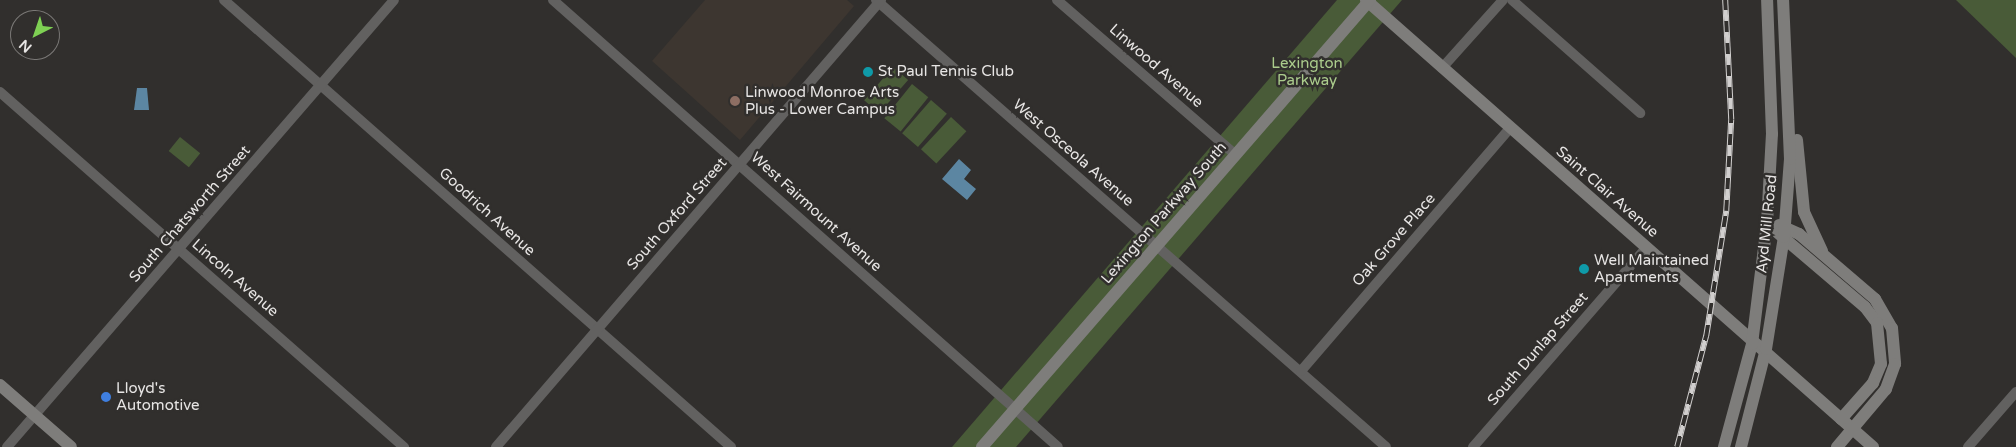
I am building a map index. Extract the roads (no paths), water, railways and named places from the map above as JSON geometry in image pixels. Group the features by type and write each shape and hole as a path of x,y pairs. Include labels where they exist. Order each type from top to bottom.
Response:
{"main road":[{"name":"Ayd Mill Road","path":"1724,447 1752,344 1767,223 1772,134 1768,0"},
{"name":"Ayd Mill Road","path":"1741,447 1766,349 1784,231 1790,159 1783,0"},
{"name":"Lexington Parkway South","path":"982,447 1368,1"},
{"name":"Saint Clair Avenue","path":"1368,1 1873,447"},
{"path":"1788,80 1804,212 1824,255"},
{"path":"1767,223 1824,255 1875,299 1888,317 1895,340 1895,364 1886,389 1837,447"},
{"path":"1784,231 1865,306 1880,332 1882,353 1877,373 1841,419"},
{"path":"0,385 71,447"}],"street":[{"name":"Goodrich Avenue","path":"224,0 730,447"},
{"name":"South Chatsworth Street","path":"7,447 394,0"},
{"name":"West Fairmount Avenue","path":"553,0 1058,447"},
{"name":"Linwood Avenue","path":"1057,0 1236,155"},
{"path":"1442,68 1503,0"},
{"path":"1512,0 1640,113"},
{"name":"South Oxford Street","path":"496,447 879,1"},
{"name":"West Osceola Avenue","path":"879,1 1386,447"},
{"name":"Lincoln Avenue","path":"0,92 404,447"},
{"name":"Oak Grove Place","path":"1300,371 1510,128"},
{"name":"South Dunlap Street","path":"1473,447 1646,248"},
{"path":"1968,447 2016,392"}],"water":[{"path":"137,88 147,88 149,110 134,110"},
{"path":"959,159 971,170 964,179 976,189 967,200 942,179"}],"railway":[{"path":"1677,447 1706,336 1726,211 1731,120 1725,0"}],"place":[{"name":"St Paul Tennis Club","path":"868,72"},
{"name":"Linwood Monroe Arts Plus - Lower Campus","path":"735,101"},
{"name":"Well Maintained Apartments","path":"1584,269"},
{"name":"Lloyd's Automotive","path":"106,397"}],"park label":[{"name":"Lexington Parkway","path":"1307,72"}]}
